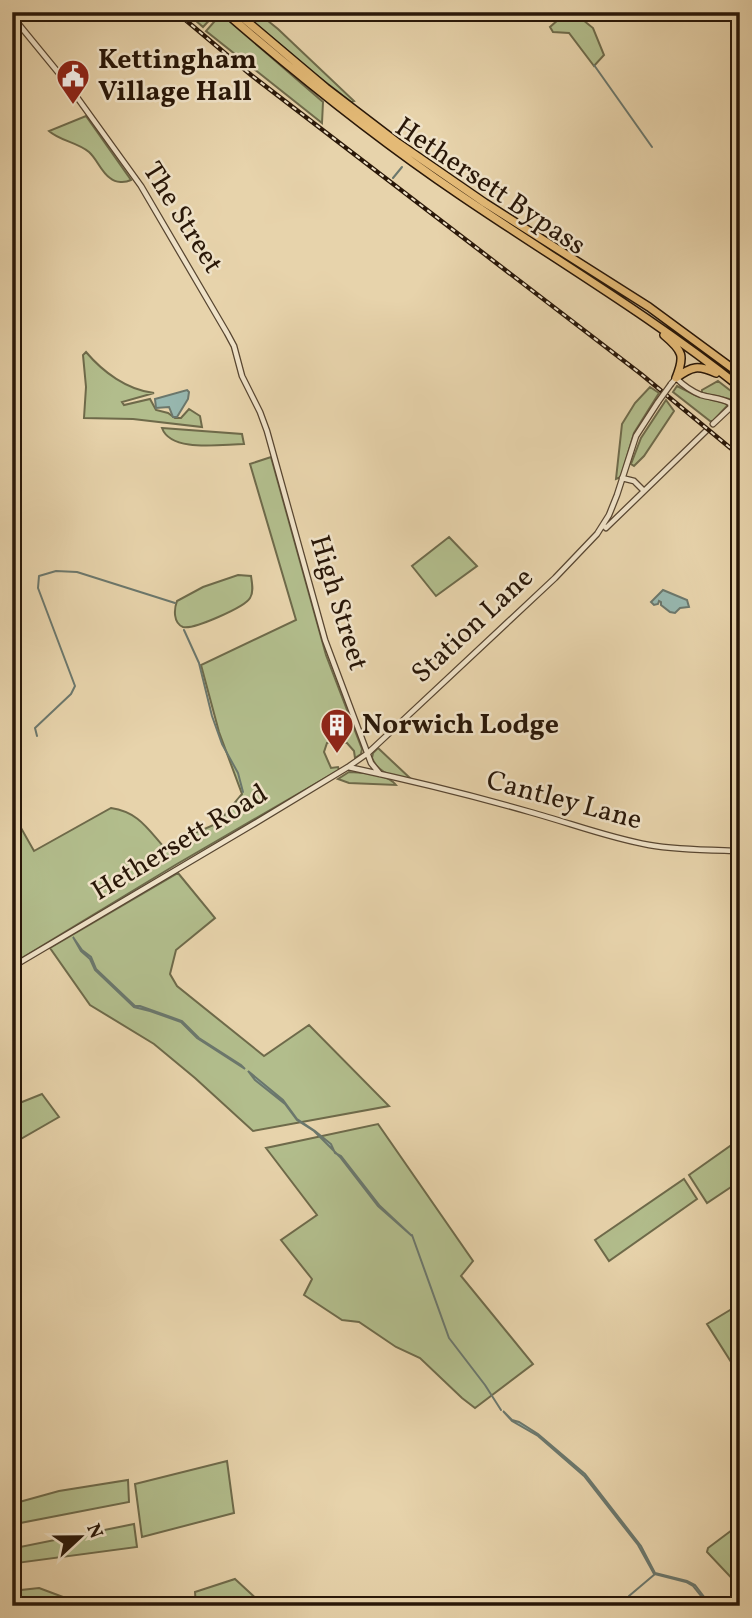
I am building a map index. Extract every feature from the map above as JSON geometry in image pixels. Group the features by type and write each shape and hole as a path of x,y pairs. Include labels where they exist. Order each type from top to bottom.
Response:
{"highway":[{"name":"Hethersett Bypass","path":"225,12 395,150 643,315 739,387"},
{"name":"Hethersett Bypass","path":"236,12 326,88 398,143 485,203 641,301 740,374"},
{"path":"643,315 678,348 682,361 674,381"},
{"path":"674,381 690,369 701,367 716,372 739,387"}],"street":[{"name":"The Street","path":"12,16 66,82 141,186 227,332 234,346 242,376 260,412 275,463"},
{"name":"Station Lane","path":"368,753 591,542 603,526 617,495 636,436 674,381"},
{"path":"674,381 699,394 730,403 731,407 713,424"},
{"name":"Station Lane","path":"603,526 610,526 706,431"},
{"name":"High Street","path":"275,463 325,640 368,753"},
{"path":"622,478 634,481 645,491"},
{"path":"368,753 371,763 380,774"},
{"name":"Hethersett Road","path":"12,967 368,753"},
{"name":"Cantley Lane","path":"348,767 505,805 650,845 740,850"}],"green space":[{"path":"186,12 217,12 203,27"},
{"path":"242,12 257,12 354,101 351,102 315,74"},
{"path":"567,12 581,12 583,20 593,28 604,55 594,66 569,33 553,32 550,27"},
{"path":"221,14 323,102 322,123 206,31"},
{"path":"86,116 131,180 112,180 89,152 49,131"},
{"path":"86,352 116,379 134,388 154,393 122,402 124,405 150,399 156,410 175,418 181,418 189,409 200,416 202,427 133,419 84,418 86,387 83,355"},
{"path":"718,381 740,398 740,408 729,399 702,393 702,390"},
{"path":"677,386 697,396 726,403 727,406 710,421 673,392"},
{"path":"650,387 659,393 634,433 621,477 616,479 622,424 635,403"},
{"path":"666,400 674,411 644,456 634,466 631,464 641,438"},
{"path":"162,428 242,434 244,444 186,444 167,436"},
{"path":"271,457 326,655 362,749 361,754 355,758 354,751 347,743 327,743 324,752 331,768 338,767 339,770 12,964 12,812 34,851 111,808 135,817 164,847 218,823 242,794 219,732 201,665 296,620 250,464"},
{"path":"449,537 477,566 436,596 412,566"},
{"path":"238,575 251,576 252,593 246,602 197,625 183,627 177,622 177,601 203,587"},
{"path":"378,748 412,780 389,774 379,768 372,758"},
{"path":"349,772 381,776 396,785 349,783 338,779"},
{"path":"178,873 215,918 176,950 170,974 177,986 264,1056 309,1025 389,1106 253,1131 154,1044 90,1005 50,948"},
{"path":"42,1094 59,1117 12,1144 12,1106"},
{"path":"378,1124 473,1261 461,1276 533,1364 475,1408 420,1358 396,1347 359,1322 342,1320 304,1295 312,1279 281,1240 317,1215 266,1148"},
{"path":"740,1139 740,1181 707,1203 689,1175"},
{"path":"684,1179 697,1199 609,1261 595,1240"},
{"path":"740,1304 740,1376 707,1324"},
{"path":"227,1461 234,1513 142,1537 135,1484"},
{"path":"128,1480 129,1502 15,1524 12,1504 59,1491"},
{"path":"134,1524 137,1547 17,1563 15,1548"},
{"path":"740,1524 740,1587 707,1552 708,1548"},
{"path":"235,1579 260,1602 266,1602 267,1606 196,1606 195,1592"},
{"path":"39,1588 63,1597 132,1606 12,1606 12,1591"}],"water":[{"path":"187,390 188,399 177,417 173,417 169,407 156,408 155,399"},
{"path":"663,590 687,600 689,607 680,608 675,613 670,612 659,601 654,605 651,602"},
{"path":"73,937 91,957 96,969 135,1006 182,1021 199,1038 245,1069 197,1038 181,1022 134,1007 95,970"},
{"path":"248,1071 283,1100 297,1119 315,1131 331,1144 334,1151 314,1131 297,1120 285,1104"},
{"path":"337,1154 380,1206 412,1236 378,1206"},
{"path":"503,1411 512,1420 538,1434 585,1474 641,1546 655,1573 687,1581 695,1585 711,1606 686,1582 654,1574 638,1545 584,1476 538,1436 512,1421"}],"waterway":[{"path":"594,65 652,147"},
{"path":"393,178 402,167"},
{"path":"732,200 740,208"},
{"path":"37,736 35,728 71,694 75,686 38,588 39,576 56,571 77,572 175,603"},
{"path":"184,630 199,663 222,744 238,773 243,792"},
{"path":"412,1235 449,1338 501,1410"},
{"path":"629,1596 655,1574"},
{"path":"619,1606 627,1598"}],"railway":[{"path":"176,12 251,75 641,374 740,456"}],"place":[{"name":"Kettingham Village Hall","path":"73,106"},
{"name":"Norwich Lodge","path":"337,755"}]}
